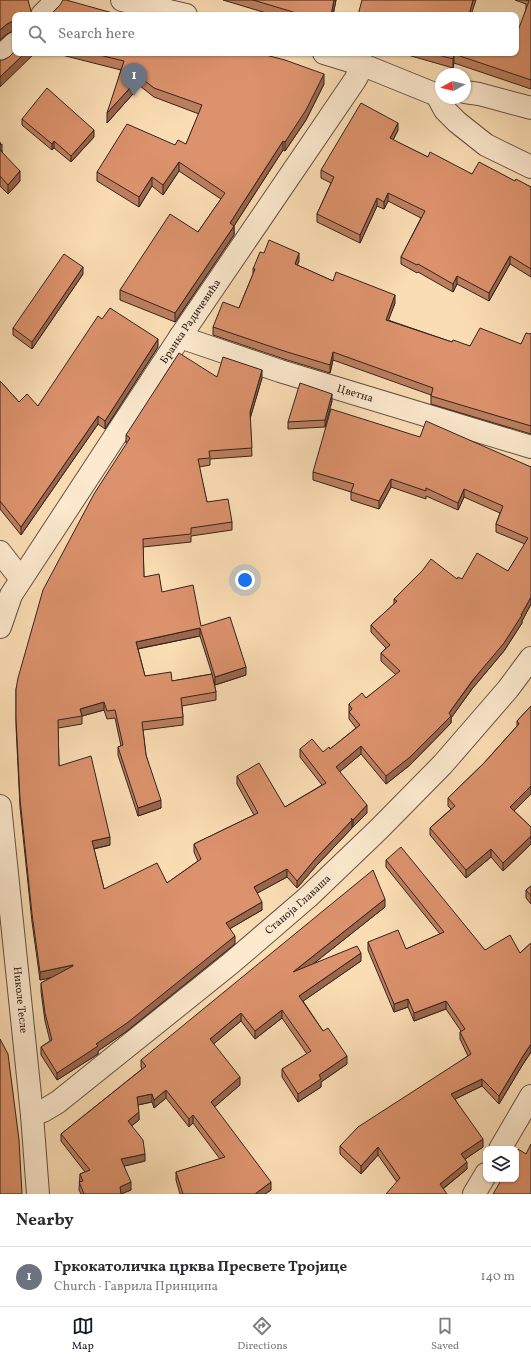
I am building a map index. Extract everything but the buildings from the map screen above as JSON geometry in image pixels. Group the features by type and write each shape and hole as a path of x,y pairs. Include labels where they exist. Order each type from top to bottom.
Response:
{"street":[{"path":"45,12 54,0"},
{"path":"122,0 173,8"},
{"path":"0,57 12,46"},
{"path":"334,56 363,65 435,92"},
{"name":"Бранка Радичевића","path":"21,579 180,337 355,80 363,65"},
{"path":"471,93 531,108"},
{"path":"443,104 445,110 457,122 486,145 531,167"},
{"name":"Цветна","path":"180,337 280,371 531,447"},
{"path":"0,552 21,579 11,595 0,627"},
{"name":"Станоја Главаша","path":"32,1114 43,1111 58,1102 230,964 308,897 379,829 443,764 508,689 531,658"},
{"name":"Николе Тесле","path":"0,806 32,1114 38,1194"},
{"path":"502,1146 531,1096"},
{"path":"474,1194 483,1179"}],"place":[{"name":"Гркокатоличка црква Пресвете Тројице","path":"134,96"}]}
